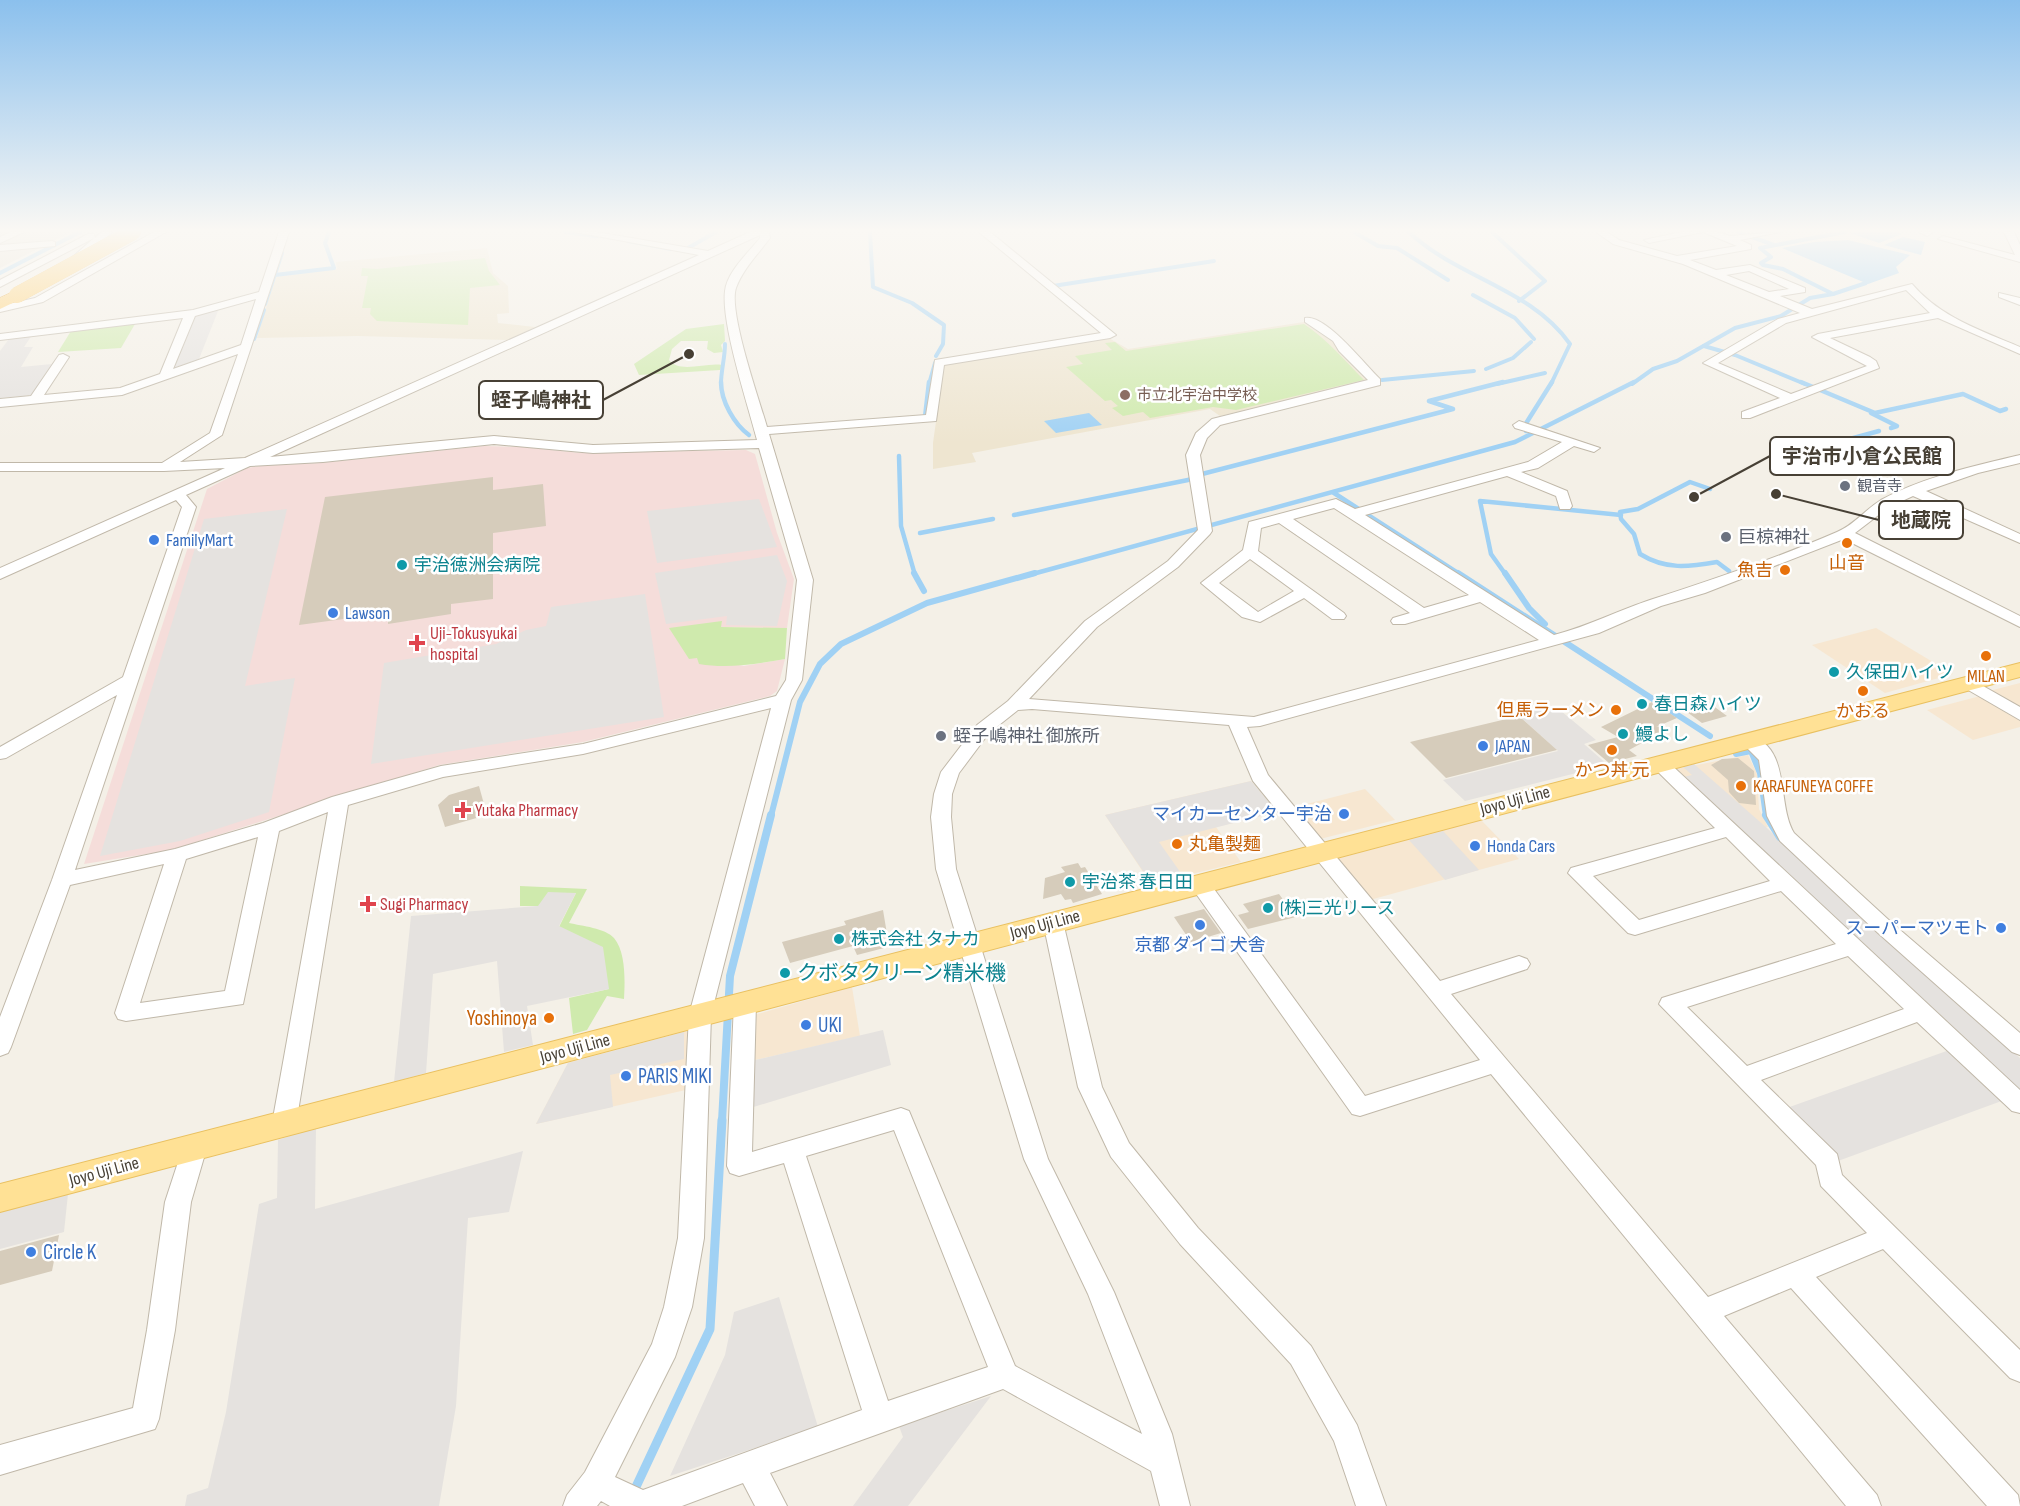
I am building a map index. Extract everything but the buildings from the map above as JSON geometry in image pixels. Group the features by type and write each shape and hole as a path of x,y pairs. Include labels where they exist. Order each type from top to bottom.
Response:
{"main road":[{"name":"Joyo Uji Line","path":"0,1198 1320,851 2020,670"}],"street":[{"path":"1,306 25,302"},
{"path":"2,339 190,314 233,302"},
{"path":"164,467 216,435 260,302"},
{"path":"0,574 602,302"},
{"path":"578,1506 600,1486 664,1348 678,1307 691,1238 724,1009 782,700 794,680 805,580 778,494 731,316 730,302"},
{"path":"0,466 164,467 249,460 323,458 494,440 593,449 764,438 932,418 939,362 1110,334 1071,302"},
{"path":"1785,302 1811,313"},
{"path":"1790,398 1709,363 1782,321 1850,302"},
{"path":"1926,302 1941,314 2020,351"},
{"path":"165,375 190,314"},
{"path":"1746,415 1872,368 1872,363 1866,359 1818,337 1941,314"},
{"path":"1175,1506 1157,1434 1101,1292 1036,1160 946,869 941,817 943,794 950,772 976,736 1014,705 1091,624 1173,564 1204,527 1193,455 1201,436 1216,422 1376,382 1343,349 1337,339 1309,320"},
{"path":"0,403 122,391 245,347"},
{"path":"36,398 63,357"},
{"path":"1519,425 1594,448"},
{"path":"1354,514 1533,465 1573,441"},
{"path":"1014,705 1032,704 1237,723 1254,722 1603,626 1656,603 1700,590 1845,534 1884,504 1914,491 1974,470 2020,459"},
{"path":"1509,472 1562,494 1565,506"},
{"path":"1914,491 2020,539"},
{"path":"0,1047 62,880 189,507 178,494"},
{"path":"1304,592 1260,617 1248,614 1209,583 1250,552 1254,525 1336,503 1482,596 1558,640"},
{"path":"1282,518 1422,614"},
{"path":"1845,534 2020,622"},
{"path":"1250,552 1338,616"},
{"path":"1400,621 1482,596"},
{"path":"0,754 132,679"},
{"path":"1969,683 2020,715"},
{"path":"62,880 177,855 270,827 339,801 441,772 583,749 782,700"},
{"path":"1237,723 1260,777 1702,1312 1866,1506"},
{"path":"1748,740 1767,759 1773,809 1777,823 1787,837 1885,928 2020,1046"},
{"path":"1659,763 1919,1012 2020,1104"},
{"path":"284,1124 339,801"},
{"path":"177,855 126,1013 235,998 270,827"},
{"path":"1729,830 1578,873 1635,928 1786,883"},
{"path":"1199,883 1360,1107 1496,1064"},
{"path":"1053,922 1090,1087 1120,1150 1189,1236 1301,1355 1347,1435 1371,1506"},
{"path":"1852,947 1671,1004 1828,1161 1830,1179 2020,1369"},
{"path":"1436,991 1519,964"},
{"path":"724,1009 739,1166 901,1118 1005,1375 1164,1462"},
{"path":"1743,1077 1919,1012"},
{"path":"0,1460 145,1419 161,1330 178,1202 195,1147"},
{"path":"792,1150 879,1418"},
{"path":"1702,1312 1887,1236"},
{"path":"1796,1274 2007,1506"},
{"path":"600,1486 642,1506 879,1418 1005,1375"},
{"path":"750,1466 772,1506"}],"shaded area":[{"path":"268,302 509,302 509,313 497,314 498,323 535,327 508,340 358,336 257,338"},
{"path":"220,306 199,359 174,368 197,313"},
{"name":"市立北宇治中学校","path":"1304,322 1310,323 1332,339 1371,381 1220,416 1210,409 972,453 976,462 933,469 933,443 944,364 1107,337 1128,349"},
{"path":"32,335 24,347 33,347 21,367 52,364 32,395 0,398 0,351 9,339"},
{"name":"Uji-Tokusyukai hospital","path":"484,446 580,453 746,450 755,454 777,533 794,579 787,628 720,627 722,622 697,657 744,666 785,659 777,691 770,696 583,742 439,765 171,850 84,864 207,489 247,468 321,463"},
{"path":"759,499 777,547 657,563 647,511"},
{"path":"287,509 245,686 295,678 269,812 180,841 100,856 204,519"},
{"path":"777,555 787,581 777,626 726,625 727,616 666,624 655,573"},
{"path":"645,594 664,717 371,764 384,663 496,644 526,630 546,626 551,607"},
{"path":"1876,628 1953,674 1885,693 1812,645"},
{"path":"2020,683 2020,711 1989,691"},
{"path":"1984,695 2020,718 2020,727 1973,740 1927,710"},
{"path":"1547,706 1561,711 1596,740 1584,744 1608,765 1465,801 1443,780 1558,751 1517,714"},
{"path":"1748,755 1757,774 1759,809 1768,827 1740,833 1671,770"},
{"path":"1694,764 1767,828 1871,928 2020,1058 2020,1096 1679,778 1692,775 1683,767"},
{"name":"丸亀製麺","path":"1251,781 1277,812 1216,827 1241,862 1151,884 1105,815"},
{"name":"丸亀製麺","path":"1251,781 1277,812 1159,842 1183,876 1165,880 1161,873 1147,877 1105,815"},
{"name":"マイカーセンター宇治","path":"1365,789 1395,820 1320,839 1295,807"},
{"path":"1481,820 1519,859 1366,901 1336,859"},
{"path":"1443,831 1479,870 1445,880 1409,840"},
{"path":"548,892 576,893 559,926 603,947 609,989 527,1006 533,1045 504,1052 497,961 433,974 426,1073 394,1082 411,916 538,906"},
{"name":"UKI","path":"852,987 860,1036 751,1061 754,1015"},
{"path":"883,1030 891,1065 747,1109 751,1061"},
{"name":"PARIS MIKI","path":"688,1031 690,1089 536,1124 568,1063"},
{"name":"PARIS MIKI","path":"684,1032 684,1059 610,1075 613,1107 536,1124 568,1063"},
{"path":"1955,1048 2007,1099 1838,1161 1784,1109"},
{"path":"316,1127 315,1209 523,1151 509,1212 468,1218 456,1406 439,1506 185,1506 187,1495 208,1488 226,1412 259,1204 277,1198 278,1140"},
{"path":"68,1194 64,1232 0,1249 0,1212"},
{"path":"779,1297 818,1427 670,1476 725,1355 734,1312"},
{"path":"991,1396 908,1506 853,1506 903,1437 899,1426"}],"green space":[{"path":"363,302 469,302 468,325 377,321 370,314 371,308 362,308"},
{"path":"126,323 135,324 121,348 58,352 71,331"},
{"path":"724,324 725,341 721,345 723,352 714,353 707,349 708,341 681,341 672,349 669,360 686,367 722,365 720,370 639,375 634,364 686,329"},
{"path":"1304,324 1328,343 1364,380 1236,410 1213,407 1150,418 1143,412 1123,416 1112,408 1118,406 1111,400 1105,401 1066,367 1083,364 1075,356 1112,350 1105,343 1115,342 1126,351"},
{"path":"722,621 721,627 787,628 785,659 731,666 699,664 697,658 689,659 669,628"},
{"path":"520,886 587,889 569,923 605,932 618,944 624,967 624,999 607,996 587,1030 573,1034 569,998 609,989 559,927 576,893 539,906 520,906"}],"water":[{"path":"1089,413 1102,425 1056,433 1044,421"}],"waterway":[{"path":"910,302 944,325 943,344 936,356"},
{"path":"1486,302 1515,318 1534,339"},
{"path":"1525,302 1554,325 1570,344 1552,382"},
{"path":"1632,384 1653,369 1677,361 1735,328 1781,316 1803,302"},
{"path":"254,339 264,310"},
{"path":"1486,369 1513,358 1531,342"},
{"path":"721,383 725,344"},
{"path":"1704,346 1735,355 1805,384"},
{"path":"929,384 935,363"},
{"path":"1382,380 1474,371"},
{"path":"1497,384 1545,373"},
{"path":"925,417 929,382"},
{"path":"1014,515 1188,480 1202,474 1453,409 1429,401 1503,382"},
{"path":"1526,431 1525,425 1552,382"},
{"path":"1029,575 1515,442 1634,382"},
{"path":"1801,382 1875,413 1963,394 2000,411 2006,409"},
{"path":"721,383 723,397 729,412 749,435"},
{"path":"1871,413 1897,426 1891,428"},
{"path":"1806,451 1879,431"},
{"path":"899,456 901,526 915,575"},
{"path":"1620,515 1620,512 1638,509 1690,482 1710,489"},
{"path":"1334,493 1461,575"},
{"path":"1506,575 1491,554 1480,501 1620,515"},
{"path":"1620,515 1621,519 1634,534 1640,554 1659,563 1677,566 1717,562 1729,571"},
{"path":"920,533 993,519"},
{"path":"771,816 800,702 820,664 841,644 927,603 1035,573"},
{"path":"1458,573 1710,736"},
{"path":"1505,573 1529,608 1545,624"},
{"path":"915,575 924,591"},
{"path":"1736,754 1751,751 1760,773 1766,816"},
{"path":"722,1121 730,976 771,815"},
{"path":"1766,815 1780,837"},
{"path":"627,1506 710,1329 722,1120"}],"place":[{"name":"蛭子嶋神社","path":"689,354"},
{"name":"市立北宇治中学校","path":"1125,395"},
{"name":"観音寺","path":"1845,486"},
{"name":"地蔵院","path":"1776,494"},
{"name":"宇治市小倉公民館","path":"1694,497"},
{"name":"巨椋神社","path":"1726,537"},
{"name":"FamilyMart","path":"154,540"},
{"name":"山音","path":"1847,543"},
{"name":"宇治徳洲会病院","path":"402,565"},
{"name":"魚吉","path":"1785,570"},
{"name":"Lawson","path":"333,613"},
{"name":"Uji-Tokusyukai hospital","path":"417,643"},
{"name":"MILAN","path":"1986,656"},
{"name":"久保田ハイツ","path":"1834,672"},
{"name":"かおる","path":"1863,691"},
{"name":"春日森ハイツ","path":"1642,704"},
{"name":"但馬ラーメン","path":"1616,710"},
{"name":"鰻よし","path":"1623,734"},
{"name":"蛭子嶋神社 御旅所","path":"941,736"},
{"name":"JAPAN","path":"1483,746"},
{"name":"かつ丼 元","path":"1612,750"},
{"name":"KARAFUNEYA COFFE","path":"1741,786"},
{"name":"Yutaka Pharmacy","path":"463,810"},
{"name":"マイカーセンター宇治","path":"1344,814"},
{"name":"丸亀製麺","path":"1177,844"},
{"name":"Honda Cars","path":"1475,846"},
{"name":"宇治茶 春日田","path":"1070,882"},
{"name":"Sugi Pharmacy","path":"368,904"},
{"name":"(株)三光リース","path":"1268,908"},
{"name":"京都 ダイゴ 犬舎","path":"1200,925"},
{"name":"スーパーマツモト","path":"2001,928"},
{"name":"株式会社 タナカ","path":"839,939"},
{"name":"クボタクリーン精米機","path":"785,973"},
{"name":"Yoshinoya","path":"549,1018"},
{"name":"UKI","path":"806,1025"},
{"name":"PARIS MIKI","path":"626,1076"},
{"name":"Circle K","path":"31,1252"}]}
